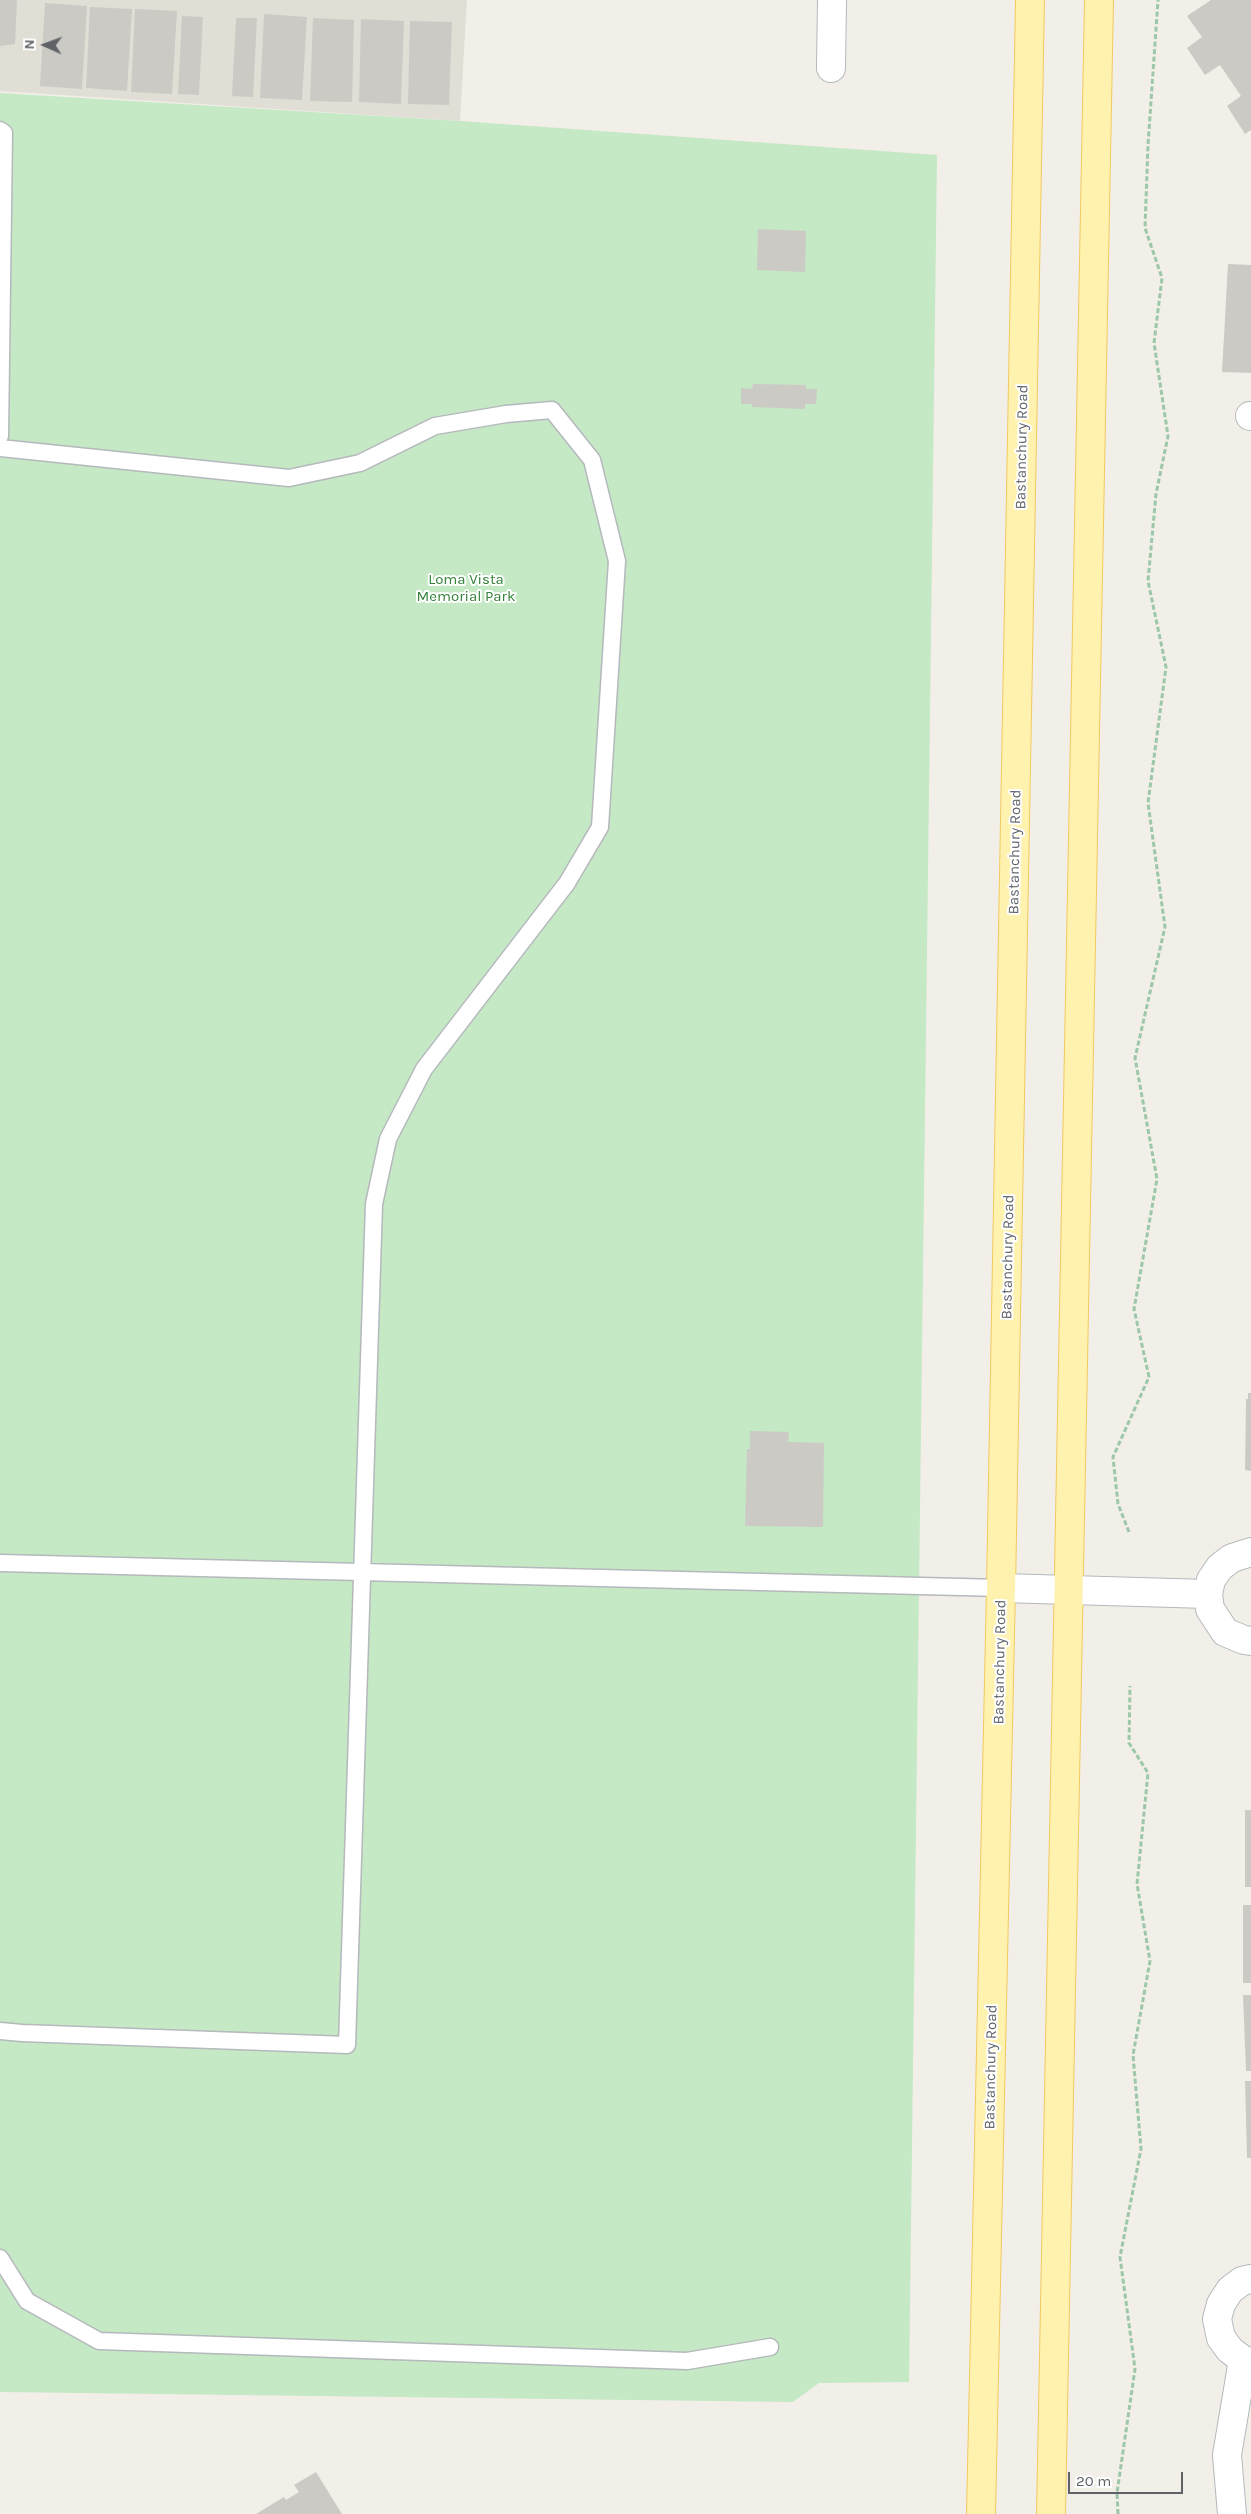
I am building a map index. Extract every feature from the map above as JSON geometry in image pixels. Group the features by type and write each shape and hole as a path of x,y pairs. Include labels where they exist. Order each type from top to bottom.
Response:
{"main road":[{"name":"Bastanchury Road","path":"982,2514 1030,0"},
{"path":"1051,2514 1099,0"}],"street":[{"path":"831,68 832,0"},
{"path":"1251,1552 1232,1558 1220,1567 1212,1580 1208,1594 1210,1609 1225,1632 1251,1641"},
{"path":"1001,1588 1208,1594"},
{"path":"1232,2514 1227,2455 1247,2361 1230,2350 1221,2338 1218,2319 1220,2304 1230,2290 1242,2281 1251,2279"}],"lane":[{"path":"0,130 4,132 0,436"},
{"path":"0,448 289,478 360,463 435,426 506,414 552,410 592,460 617,561 600,827 567,883 424,1069 388,1139 374,1204 364,1572 347,2045 22,2034 0,2031"},
{"path":"0,1563 1001,1588"},
{"path":"0,2258 27,2301 99,2341 687,2361 770,2347"}],"path":[{"path":"1129,1532 1118,1504 1113,1457 1148,1378 1134,1309 1157,1179 1135,1058 1165,927 1148,803 1166,667 1148,581 1156,494 1168,436 1154,343 1162,278 1145,228 1158,0"},
{"path":"1118,2514 1117,2493 1135,2369 1120,2257 1141,2149 1132,2055 1150,1961 1137,1884 1148,1773 1129,1743 1130,1686"}],"shaded area":[{"path":"0,0 467,0 460,121 0,91"}],"green space":[{"name":"Loma Vista Memorial Park","path":"0,93 460,121 937,155 909,2382 819,2383 793,2402 0,2392"}],"building":[{"path":"0,0 17,0 15,44 0,46"},
{"path":"1211,0 1251,0 1251,130 1245,134 1227,106 1241,96 1220,65 1205,75 1187,48 1202,37 1187,16"},
{"path":"45,3 87,6 82,89 40,86"},
{"path":"90,7 132,9 127,91 86,88"},
{"path":"135,9 177,11 172,94 131,92"},
{"path":"264,14 307,17 302,100 260,98"},
{"path":"182,16 203,17 199,95 178,94"},
{"path":"236,18 257,18 253,97 232,96"},
{"path":"313,18 354,20 352,102 310,101"},
{"path":"361,19 404,21 401,104 359,102"},
{"path":"410,21 452,22 449,105 408,104"},
{"path":"758,229 806,231 805,272 757,270"},
{"path":"1228,264 1251,265 1251,373 1222,372"},
{"path":"753,384 806,385 806,389 817,389 816,404 805,404 805,409 752,407 752,404 741,404 741,388 752,389"},
{"path":"1248,1393 1251,1393 1251,1471 1245,1470 1246,1399 1248,1399"},
{"path":"750,1431 789,1432 788,1442 824,1443 823,1527 745,1526 747,1449 750,1449"},
{"path":"1245,1810 1251,1810 1251,1887 1245,1887"},
{"path":"1243,1905 1251,1905 1251,1983 1243,1983"},
{"path":"1243,1995 1251,1995 1251,2071 1246,2071"},
{"path":"1245,2081 1251,2081 1251,2158 1247,2158"},
{"path":"316,2472 342,2514 256,2514 284,2497 286,2500 299,2492 294,2485"}]}
